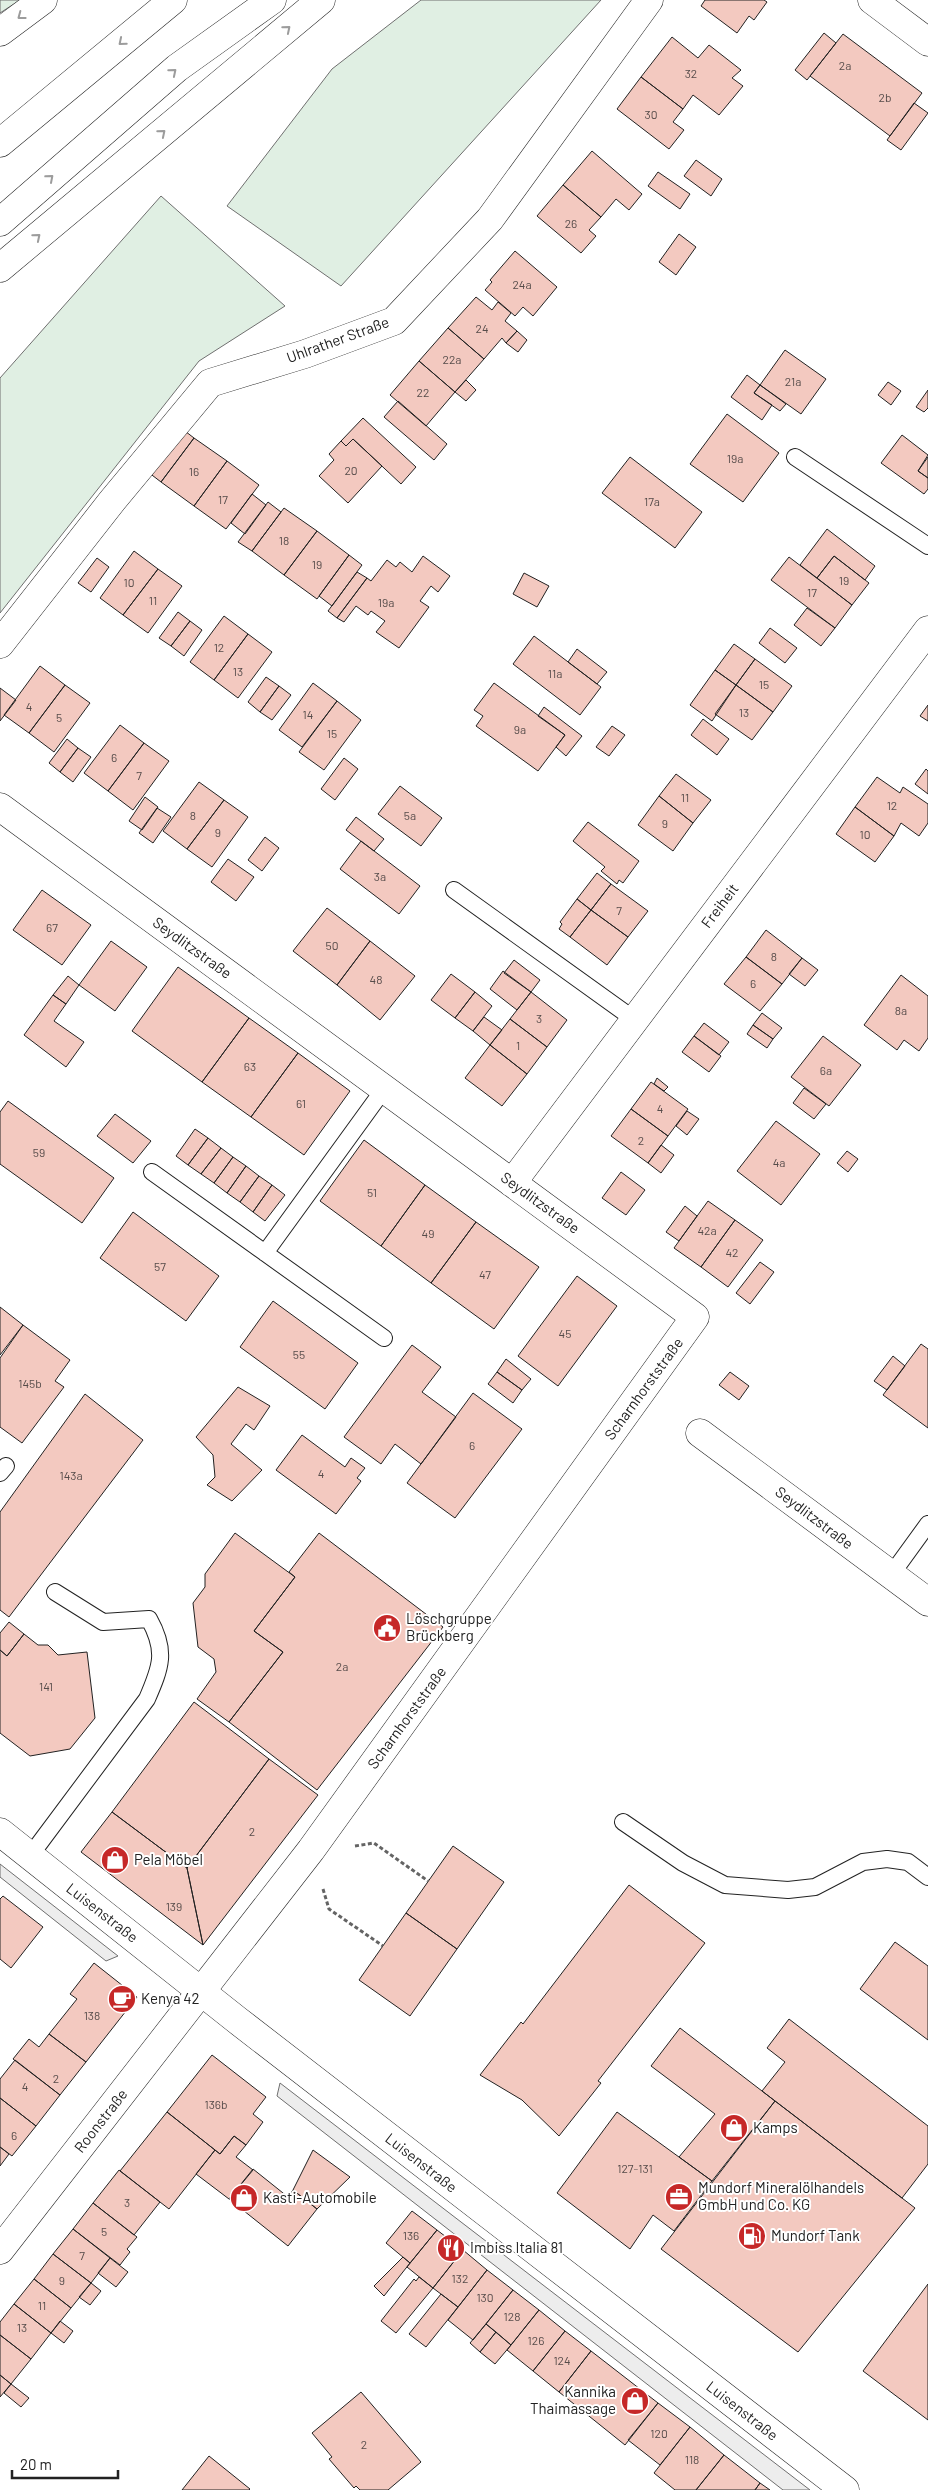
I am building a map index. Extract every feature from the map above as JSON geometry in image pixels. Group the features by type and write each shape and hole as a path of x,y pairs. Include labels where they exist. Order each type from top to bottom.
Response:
{"main road":[{"path":"0,32 43,0"},
{"path":"0,143 173,0"},
{"path":"0,222 177,68 272,0"},
{"path":"0,268 321,0"},
{"name":"Uhlrather Straße","path":"0,644 106,509 210,382 305,354 394,321 490,219 649,0"},
{"path":"872,0 928,42"},
{"name":"Freiheit","path":"512,1183 928,630"},
{"name":"Seydlitzstraße","path":"0,807 695,1318"},
{"name":"Scharnhorststraße","path":"202,1993 311,1850 695,1318"},
{"name":"Seydlitzstraße","path":"700,1433 928,1602"},
{"name":"Luisenstraße","path":"0,1832 202,1993 845,2490"},
{"name":"Roonstraße","path":"0,2250 202,1993"}],"lane":[{"path":"795,457 928,546"},
{"path":"454,890 635,1020"},
{"path":"265,1253 384,1089"},
{"path":"152,1172 384,1338"},
{"path":"891,1575 928,1524"},
{"path":"30,1856 147,1699 158,1674 161,1652 159,1636 150,1619 103,1622 55,1592"},
{"path":"623,1822 683,1863 725,1885 788,1890 815,1887 863,1862 887,1859 908,1862 928,1878"}],"path":[{"path":"382,1946 328,1909 311,1850 374,1843 428,1881"}],"green space":[{"path":"0,0 20,0 0,13"},
{"path":"421,0 601,0 341,286 227,206 332,69"},
{"path":"161,196 285,306 199,361 0,613 0,378"}],"shaded area":[{"path":"0,1864 118,1956 106,1961 0,1877"},
{"path":"280,2083 810,2490 783,2490 277,2096"}],"building":[{"path":"705,0 764,0 767,2 754,20 749,16 737,33 701,6"},
{"path":"824,33 836,43 807,80 795,70"},
{"path":"843,34 922,93 890,136 810,76"},
{"path":"672,37 698,58 709,45 741,70 732,78 743,86 719,115 693,95 683,109 641,77"},
{"path":"641,77 683,109 673,122 684,130 669,149 617,109"},
{"path":"914,103 928,113 901,150 887,140"},
{"path":"592,151 642,194 629,210 616,199 601,217 563,185"},
{"path":"696,160 722,179 711,196 684,176"},
{"path":"658,172 690,194 680,209 648,186"},
{"path":"563,185 601,217 589,230 596,236 581,253 537,216"},
{"path":"679,234 696,247 676,275 659,262"},
{"path":"515,251 557,287 533,316 523,307 515,316 485,290 492,282 490,280"},
{"path":"476,297 492,310 498,302 511,313 505,321 517,331 506,343 502,338 484,359 448,328"},
{"path":"448,328 484,359 455,392 419,361"},
{"path":"517,331 527,340 518,352 506,343"},
{"path":"785,350 826,379 801,414 760,385"},
{"path":"419,361 455,392 426,426 390,395"},
{"path":"747,375 760,385 754,393 772,405 762,420 731,397"},
{"path":"466,380 476,390 466,401 455,392"},
{"path":"888,382 901,391 891,405 878,395"},
{"path":"760,385 786,404 780,411 754,393"},
{"path":"928,390 928,408 924,412 916,407"},
{"path":"398,401 447,444 434,460 384,417"},
{"path":"727,414 779,453 743,502 690,464"},
{"path":"363,418 416,467 401,484 353,439 346,446 341,441"},
{"path":"181,428 194,438 161,482 148,472"},
{"path":"902,435 928,455 918,471 928,478 928,489 924,494 881,463"},
{"path":"194,438 227,461 194,506 161,482"},
{"path":"353,439 382,466 348,503 319,476 334,460 329,454 341,441 346,446"},
{"path":"630,457 702,512 675,548 602,493"},
{"path":"928,457 928,478 918,471"},
{"path":"227,461 259,485 226,529 194,506"},
{"path":"252,494 266,505 245,534 231,523"},
{"path":"268,502 281,512 252,551 238,542"},
{"path":"284,508 317,531 284,575 252,551"},
{"path":"827,529 875,566 865,580 834,556 817,578 800,565"},
{"path":"317,531 349,555 317,599 284,575"},
{"path":"134,551 158,569 123,615 100,598"},
{"path":"349,555 362,565 332,606 319,596"},
{"path":"423,556 450,576 438,592 431,586 420,601 429,607 399,648 376,632 385,621 371,611 368,615 356,606 344,622 337,618 367,578 371,581 387,560 396,567 400,562 412,572"},
{"path":"834,556 869,583 852,605 817,578"},
{"path":"789,557 852,605 835,628 771,580"},
{"path":"97,558 109,567 91,592 78,583"},
{"path":"158,569 182,586 148,633 123,615"},
{"path":"357,572 367,578 337,618 328,611"},
{"path":"524,573 549,586 537,607 513,594"},
{"path":"807,608 835,628 821,646 794,625"},
{"path":"178,612 190,621 171,646 159,638"},
{"path":"224,616 248,634 214,680 190,662"},
{"path":"190,621 202,630 184,656 171,646"},
{"path":"770,628 797,648 785,663 759,643"},
{"path":"248,634 272,652 238,698 214,680"},
{"path":"534,636 601,687 580,715 513,664"},
{"path":"734,644 755,659 736,685 715,670"},
{"path":"577,649 607,672 597,684 568,662"},
{"path":"755,659 792,686 773,712 736,685"},
{"path":"40,666 65,685 29,733 4,715"},
{"path":"715,670 736,685 712,721 690,705"},
{"path":"266,677 279,686 260,712 248,702"},
{"path":"313,683 337,701 302,747 279,730"},
{"path":"494,683 565,735 538,771 476,726 483,716 474,710"},
{"path":"65,685 90,703 54,752 29,733"},
{"path":"736,685 773,712 752,740 715,714"},
{"path":"279,686 291,695 272,720 260,712"},
{"path":"0,688 16,700 0,721"},
{"path":"337,701 361,720 324,770 299,752"},
{"path":"928,705 928,721 920,716"},
{"path":"544,707 582,736 566,756 556,747 565,735 538,716"},
{"path":"703,719 729,739 717,755 691,735"},
{"path":"120,725 144,743 108,791 84,773"},
{"path":"612,726 625,735 609,756 596,747"},
{"path":"67,739 78,748 60,772 49,763"},
{"path":"144,743 169,761 133,810 108,791"},
{"path":"78,748 91,757 73,782 60,772"},
{"path":"344,758 358,769 335,800 321,789"},
{"path":"926,769 928,771 928,794 915,784"},
{"path":"676,774 711,800 693,823 659,796"},
{"path":"877,777 900,793 903,787 928,804 928,823 919,836 901,823 894,836 855,807"},
{"path":"199,782 224,800 187,849 163,831"},
{"path":"400,786 442,818 421,846 378,814"},
{"path":"659,796 693,823 673,851 638,825"},
{"path":"145,797 158,807 142,830 129,821"},
{"path":"224,800 248,817 212,867 187,849"},
{"path":"855,807 894,836 875,862 836,834"},
{"path":"157,808 171,817 153,843 139,833"},
{"path":"356,817 384,839 374,851 346,830"},
{"path":"588,822 639,861 623,883 619,880 617,884 601,871 605,867 573,841"},
{"path":"265,837 279,848 262,871 248,860"},
{"path":"361,841 420,886 399,914 340,869"},
{"path":"228,859 254,877 236,901 211,882"},
{"path":"597,873 611,884 591,910 577,899"},
{"path":"611,884 648,911 628,937 591,910"},
{"path":"42,890 91,925 62,965 13,930"},
{"path":"577,899 591,910 570,937 559,929 562,924 560,922"},
{"path":"327,908 370,941 337,985 293,951"},
{"path":"591,910 628,937 607,965 570,937"},
{"path":"766,930 802,958 782,984 746,957"},
{"path":"111,941 147,967 115,1011 79,985"},
{"path":"370,941 415,976 380,1020 337,985"},
{"path":"746,957 782,984 760,1011 724,984"},
{"path":"802,958 818,970 805,986 789,974"},
{"path":"514,960 540,980 531,992 504,973"},
{"path":"178,967 249,1018 202,1082 132,1031"},
{"path":"503,971 531,992 517,1010 490,989"},
{"path":"451,974 475,992 455,1018 431,1000"},
{"path":"901,975 928,996 928,1038 919,1051 904,1040 897,1050 864,1025"},
{"path":"68,976 79,985 66,1004 53,995"},
{"path":"475,992 492,1006 473,1031 455,1018"},
{"path":"531,992 567,1020 547,1047 510,1019"},
{"path":"53,995 66,1004 54,1021 84,1042 66,1067 24,1035"},
{"path":"762,1013 782,1028 773,1039 753,1025"},
{"path":"484,1017 502,1030 490,1045 473,1031"},
{"path":"249,1018 298,1053 251,1117 202,1082"},
{"path":"510,1019 547,1047 527,1074 490,1045"},
{"path":"704,1023 729,1042 719,1055 694,1036"},
{"path":"753,1025 773,1039 767,1048 747,1034"},
{"path":"694,1036 721,1056 709,1072 682,1052"},
{"path":"823,1036 861,1065 829,1106 791,1077"},
{"path":"490,1045 527,1074 502,1106 465,1078"},
{"path":"298,1053 350,1091 304,1155 251,1117"},
{"path":"657,1078 668,1087 664,1091 654,1084"},
{"path":"651,1082 688,1109 668,1136 631,1109"},
{"path":"804,1088 826,1104 814,1119 793,1103"},
{"path":"8,1101 114,1178 82,1223 0,1164 0,1112"},
{"path":"631,1109 668,1136 648,1163 611,1136"},
{"path":"687,1111 699,1119 687,1135 676,1126"},
{"path":"115,1114 151,1141 133,1163 97,1136"},
{"path":"776,1121 820,1154 781,1205 737,1171"},
{"path":"195,1129 208,1138 188,1165 176,1156"},
{"path":"208,1138 221,1148 201,1174 188,1165"},
{"path":"364,1140 425,1185 381,1246 320,1201"},
{"path":"661,1145 674,1155 661,1173 648,1163"},
{"path":"221,1148 233,1157 214,1183 201,1174"},
{"path":"847,1151 858,1159 848,1172 837,1163"},
{"path":"233,1157 246,1166 227,1193 214,1183"},
{"path":"246,1166 259,1176 240,1202 227,1193"},
{"path":"621,1172 645,1190 626,1215 602,1198"},
{"path":"259,1176 272,1185 253,1212 240,1202"},
{"path":"272,1185 285,1195 265,1221 253,1212"},
{"path":"425,1185 476,1222 431,1283 381,1246"},
{"path":"708,1201 735,1220 701,1267 674,1248"},
{"path":"685,1206 697,1216 679,1241 666,1232"},
{"path":"133,1212 219,1276 186,1321 100,1258"},
{"path":"735,1220 763,1240 728,1287 701,1267"},
{"path":"476,1222 539,1267 494,1329 431,1283"},
{"path":"760,1262 774,1272 750,1304 736,1293"},
{"path":"577,1276 617,1306 558,1386 518,1356"},
{"path":"273,1301 358,1363 325,1409 240,1347"},
{"path":"0,1307 23,1325 0,1355"},
{"path":"23,1325 70,1360 55,1381 64,1387 22,1443 0,1427 0,1358"},
{"path":"921,1344 928,1349 928,1428 883,1395"},
{"path":"412,1345 441,1367 422,1392 456,1417 421,1464 395,1444 381,1464 344,1437"},
{"path":"893,1356 905,1366 887,1390 874,1381"},
{"path":"506,1359 531,1379 522,1390 497,1372"},
{"path":"497,1372 522,1390 513,1403 488,1384"},
{"path":"730,1372 749,1386 739,1400 719,1385"},
{"path":"238,1387 270,1406 254,1430 246,1424 231,1444 262,1470 232,1501 207,1485 215,1477 213,1455 196,1437"},
{"path":"473,1393 522,1429 455,1518 407,1483"},
{"path":"85,1394 143,1440 9,1617 0,1610 0,1512"},
{"path":"302,1435 345,1467 351,1458 365,1468 357,1478 361,1481 336,1514 276,1470"},
{"path":"235,1533 295,1577 254,1631 283,1652 229,1722 197,1699 216,1672 214,1659 198,1647 193,1603 205,1587 205,1574"},
{"path":"319,1533 443,1627 317,1790 229,1722 283,1652 254,1631 295,1577 289,1572"},
{"path":"9,1622 24,1634 7,1656 0,1650 0,1633"},
{"path":"24,1634 38,1645 48,1645 58,1655 87,1652 95,1718 70,1749 30,1756 0,1733 0,1650 7,1656"},
{"path":"194,1702 269,1759 187,1868 112,1812"},
{"path":"269,1759 318,1795 203,1945 187,1868"},
{"path":"112,1812 187,1868 203,1945 81,1852"},
{"path":"453,1846 504,1882 457,1949 406,1913"},
{"path":"629,1885 705,1943 598,2081 601,2083 559,2136 522,2100 480,2075 521,2022 523,2024"},
{"path":"3,1896 43,1927 11,1968 0,1959 0,1899"},
{"path":"406,1913 457,1949 410,2016 359,1980"},
{"path":"895,1942 928,1966 928,2040 860,1989"},
{"path":"94,1963 137,1997 86,2062 49,2034 77,1999 70,1994"},
{"path":"789,2019 928,2126 928,2164 902,2198 762,2091 785,2062 767,2048"},
{"path":"680,2028 775,2101 712,2181 679,2157 715,2114 651,2066"},
{"path":"49,2034 86,2062 60,2095 13,2059 29,2039 39,2047"},
{"path":"212,2055 266,2097 253,2114 263,2122 246,2145 234,2136 220,2154 167,2112"},
{"path":"15,2060 60,2095 36,2126 0,2098 0,2079"},
{"path":"0,2098 36,2126 12,2156 0,2147"},
{"path":"775,2101 915,2208 798,2352 661,2249"},
{"path":"167,2112 215,2150 169,2209 120,2171"},
{"path":"617,2112 712,2181 674,2231 653,2215 630,2249 557,2193"},
{"path":"234,2136 246,2145 236,2157 253,2170 229,2199 196,2174 215,2150 220,2154"},
{"path":"0,2147 9,2154 0,2166"},
{"path":"313,2150 350,2177 317,2209 293,2190"},
{"path":"253,2169 288,2197 293,2190 317,2209 288,2246 229,2199"},
{"path":"119,2170 160,2202 134,2235 93,2203"},
{"path":"93,2203 137,2237 127,2249 130,2252 120,2265 73,2229"},
{"path":"412,2211 437,2230 410,2263 386,2243"},
{"path":"73,2229 110,2258 91,2283 53,2254"},
{"path":"437,2230 463,2250 433,2288 407,2267"},
{"path":"463,2250 487,2270 458,2307 433,2288"},
{"path":"53,2254 91,2283 71,2308 34,2279"},
{"path":"403,2257 410,2263 384,2296 374,2286"},
{"path":"110,2258 128,2272 116,2287 98,2273"},
{"path":"487,2270 513,2290 473,2340 448,2320"},
{"path":"419,2277 433,2288 396,2333 381,2321 414,2279 416,2281"},
{"path":"34,2279 71,2308 51,2333 14,2304"},
{"path":"91,2283 101,2291 90,2305 79,2297"},
{"path":"928,2284 928,2420 863,2371"},
{"path":"513,2290 539,2310 511,2345 486,2324"},
{"path":"441,2294 458,2307 426,2347 409,2334"},
{"path":"14,2304 51,2333 31,2359 0,2335 0,2322"},
{"path":"539,2310 565,2331 533,2371 507,2350"},
{"path":"60,2321 73,2331 64,2343 51,2333"},
{"path":"486,2324 496,2332 480,2352 470,2343"},
{"path":"565,2331 591,2351 559,2392 533,2371"},
{"path":"496,2332 511,2345 495,2364 480,2352"},
{"path":"0,2335 31,2359 11,2384 0,2375"},
{"path":"591,2351 658,2403 625,2445 559,2392"},
{"path":"0,2375 11,2384 0,2397"},
{"path":"11,2384 29,2398 21,2407 4,2393"},
{"path":"361,2392 421,2462 388,2490 360,2490 356,2486 354,2488 329,2459 332,2457 312,2433"},
{"path":"658,2403 690,2427 660,2465 628,2440"},
{"path":"690,2427 724,2455 696,2490 675,2490 654,2473"},
{"path":"724,2455 760,2483 755,2490 696,2490"},
{"path":"209,2456 250,2489 182,2490"},
{"path":"760,2483 770,2490 755,2490"}],"place":[{"name":"Löschgruppe Brückberg","path":"387,1628"},
{"name":"Pela Möbel","path":"115,1860"},
{"name":"Kenya 42","path":"122,1999"},
{"name":"Kamps","path":"734,2128"},
{"name":"Mundorf Mineralölhandels GmbH und Co. KG","path":"679,2197"},
{"name":"Kasti-Automobile","path":"244,2198"},
{"name":"Mundorf Tank","path":"752,2236"},
{"name":"Imbiss Italia 81","path":"451,2248"},
{"name":"Kannika Thaimassage","path":"635,2401"}]}
